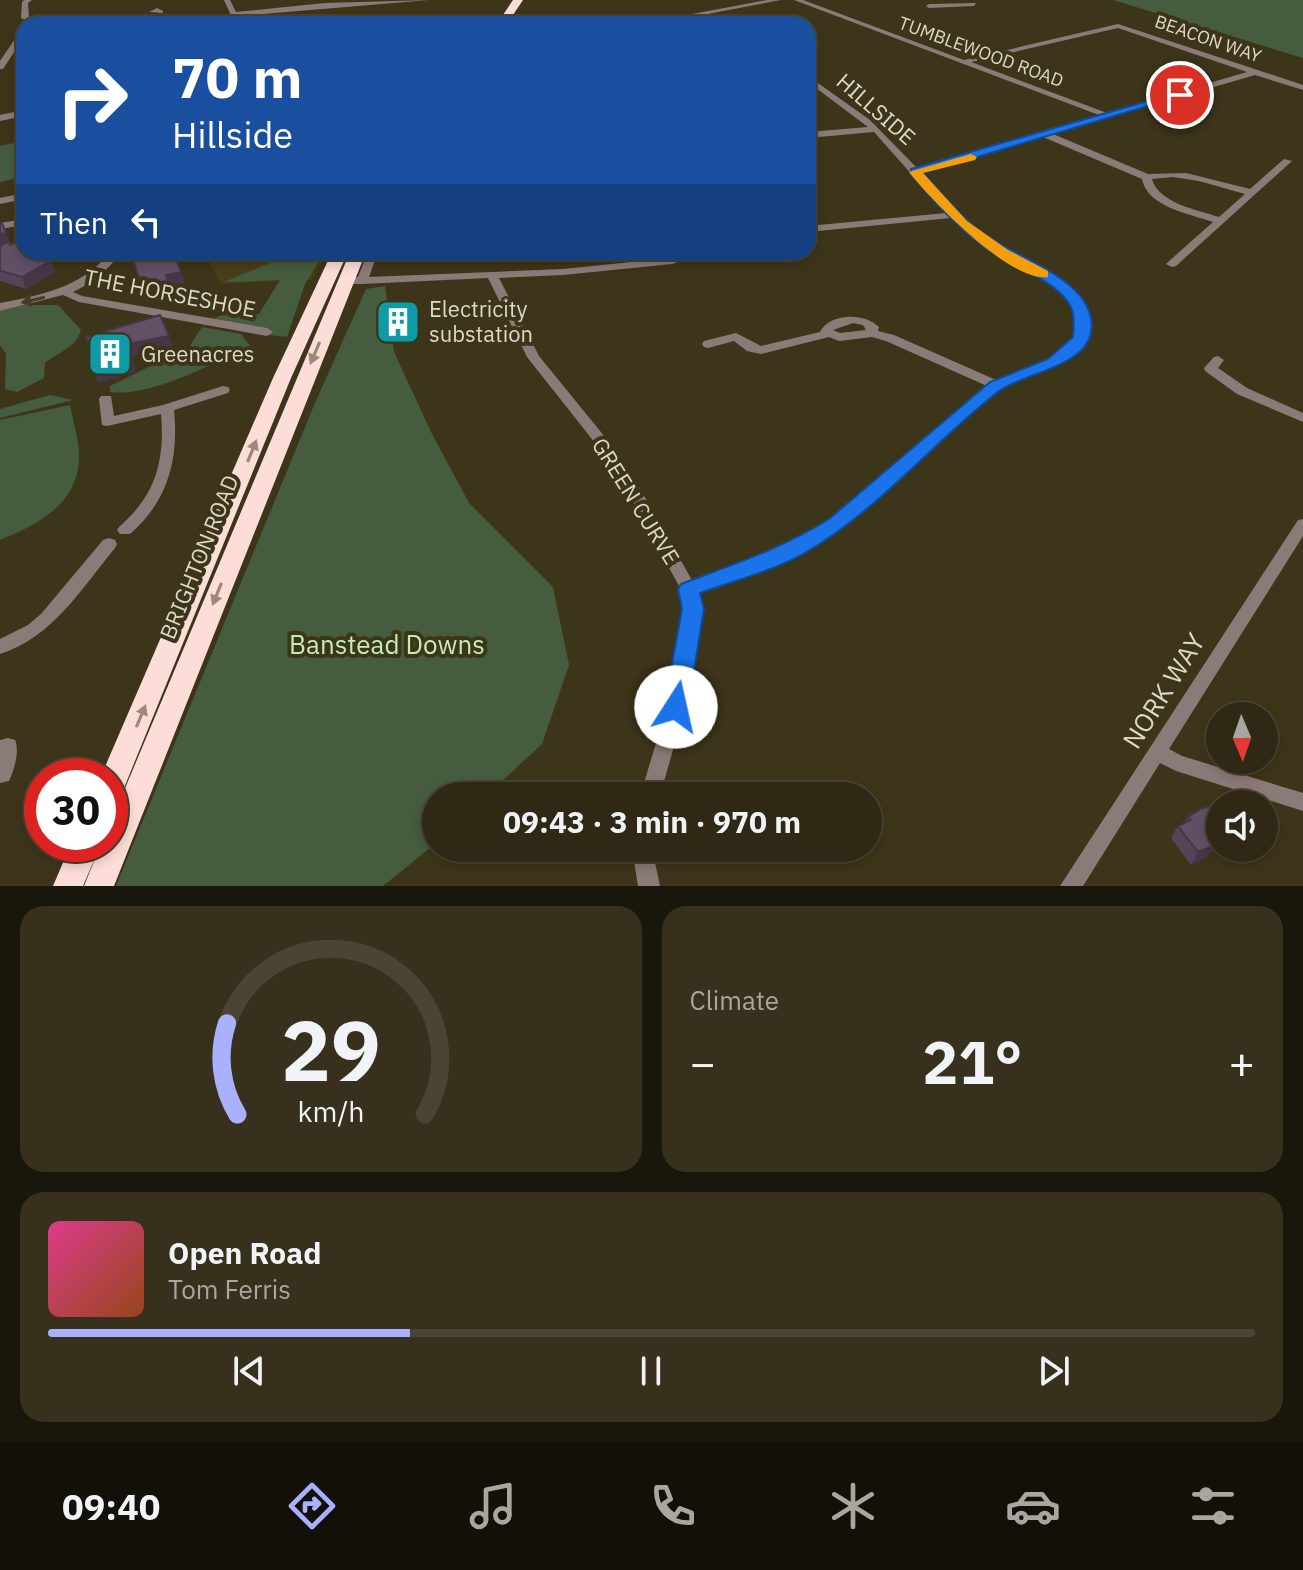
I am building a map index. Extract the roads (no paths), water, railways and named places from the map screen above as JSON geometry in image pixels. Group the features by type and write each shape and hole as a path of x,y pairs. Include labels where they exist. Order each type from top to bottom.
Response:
{"highway":[{"path":"502,16 518,0"},
{"name":"BRIGHTON ROAD","path":"123,758 282,378 336,260"},
{"name":"BRIGHTON ROAD","path":"99,886 354,281 357,260"},
{"path":"68,886 78,862"}],"street":[{"path":"227,0 235,14 426,0"},
{"path":"722,0 735,10"},
{"path":"696,16 778,0"},
{"name":"TUMBLEWOOD ROAD","path":"797,0 1109,116"},
{"path":"928,5 975,4"},
{"name":"BEACON WAY","path":"963,62 1114,26 1303,88"},
{"path":"0,67 16,44"},
{"path":"915,172 1256,72"},
{"name":"HILLSIDE","path":"689,589 793,550 836,523 996,385 1054,363 1081,338 1082,312 1070,294 986,243 952,215 875,129 816,84"},
{"path":"816,134 875,129"},
{"path":"1046,135 1147,177 1168,174 1199,177 1250,192"},
{"path":"1172,264 1287,161"},
{"path":"1147,177 1149,188 1161,198 1219,220"},
{"path":"816,228 952,215"},
{"name":"THE HORSESHOE","path":"0,307 65,292 97,275 109,260"},
{"name":"BRIGHTON ROAD","path":"354,281 368,260"},
{"path":"639,260 641,265"},
{"path":"354,281 492,276 675,260"},
{"name":"GREEN CURVE","path":"492,276 533,357 629,481 689,589 693,609 676,707 654,782"},
{"name":"THE HORSESHOE","path":"65,292 79,299 267,332"},
{"path":"708,344 736,337 751,348 761,350 828,334 843,337 872,333 996,385"},
{"path":"1218,360 1210,368 1227,382 1303,418"},
{"path":"106,399 107,427 223,390"},
{"path":"0,647 34,630 47,619 109,544 124,542 130,534 125,530 134,524 169,464 167,408"},
{"name":"NORK WAY","path":"1071,886 1303,524"},
{"path":"0,748 8,746 2,775"},
{"path":"1157,751 1176,763 1303,802"},
{"path":"645,862 649,886"}],"place":[{"name":"Electricity substation","path":"398,322"},
{"name":"Greenacres","path":"110,354"}],"park label":[{"name":"Banstead Downs","path":"387,645"}]}
